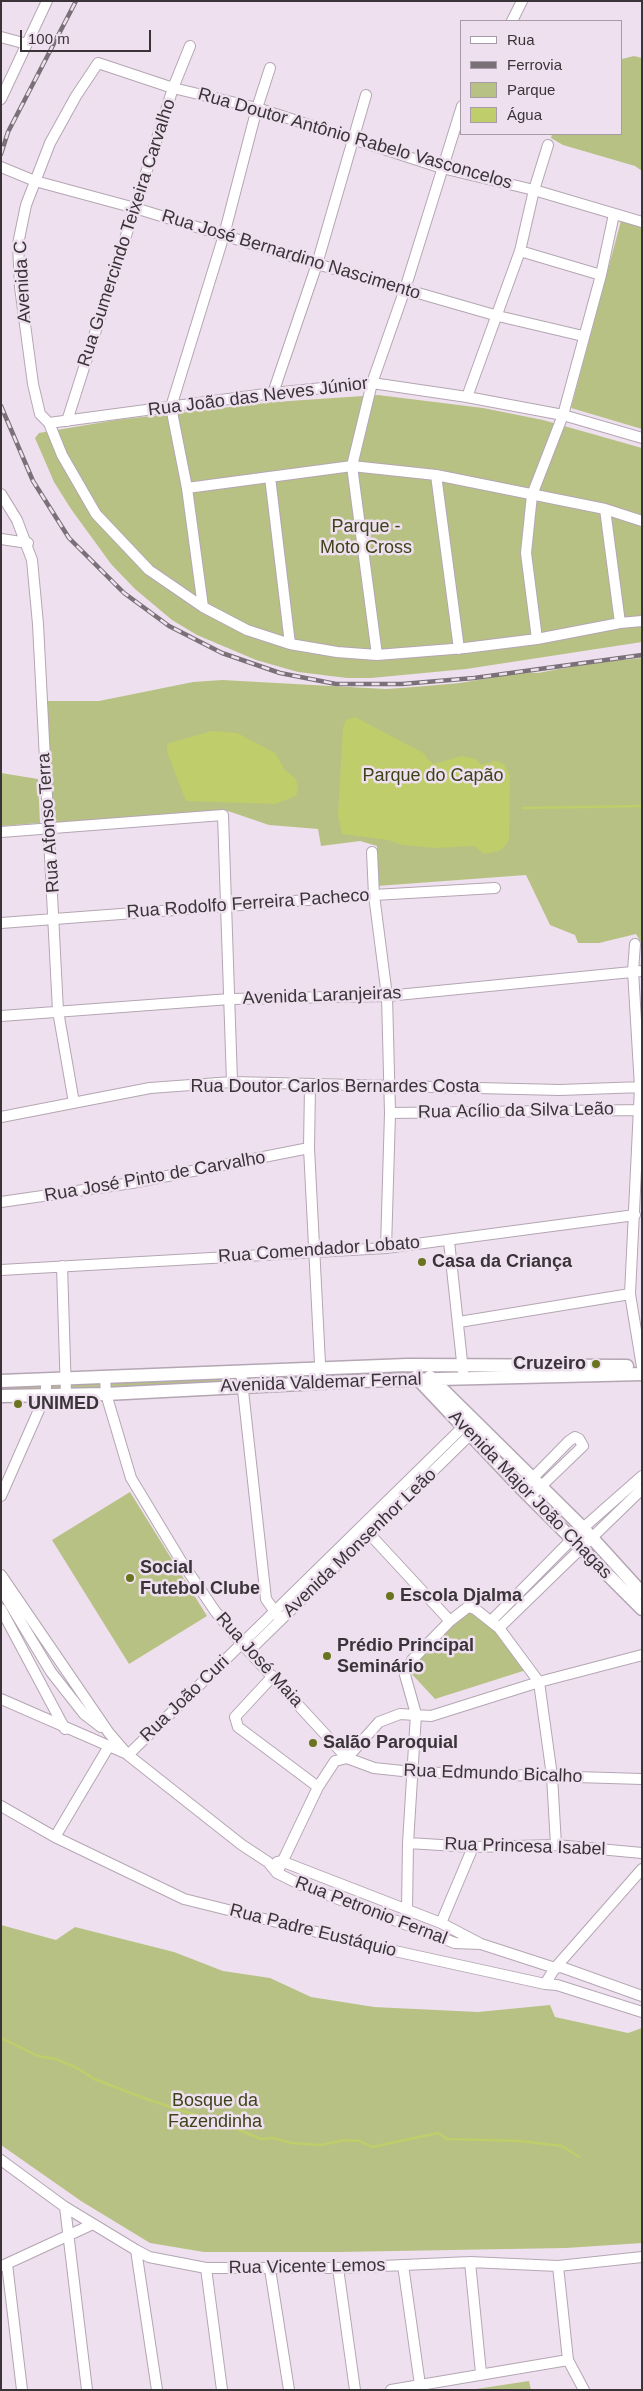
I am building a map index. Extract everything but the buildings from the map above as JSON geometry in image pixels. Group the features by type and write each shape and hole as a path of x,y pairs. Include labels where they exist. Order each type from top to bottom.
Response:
{"street":[{"path":"1,99 47,1"},
{"path":"512,20 522,1"},
{"path":"1,37 26,44"},
{"name":"Rua Gumercindo Teixeira Carvalho","path":"67,421 173,88 190,46"},
{"name":"Rua Doutor Antônio Rabelo Vasconcelos","path":"98,63 173,88 257,108 442,168 534,190 642,222"},
{"name":"Avenida C","path":"98,63 76,96 50,143 26,205 18,244 20,287 40,414 49,423 62,455 96,514 148,570 202,606 247,630 290,644 337,652 377,655 458,649 537,639 620,623 642,621"},
{"path":"202,606 187,488 171,407 224,235 257,108 270,68"},
{"path":"272,393 317,264 366,95"},
{"path":"377,655 352,466 372,383 405,289 460,112"},
{"path":"467,397 498,316 520,251 534,190 548,145"},
{"name":"Rua José Bernardino Nascimento","path":"1,167 35,180 135,208 317,264 498,316 583,336"},
{"path":"537,639 526,553 532,495 563,415 601,275 614,214"},
{"path":"520,251 601,275"},
{"name":"Rua João das Neves Júnior","path":"49,423 272,393 372,383 467,397 563,415 642,438"},
{"path":"187,488 352,466 436,476 605,509 642,520"},
{"path":"436,476 458,649"},
{"path":"270,477 290,644"},
{"name":"Rua Afonso Terra","path":"1,494 28,543 32,560 38,624 58,1011 74,1103"},
{"path":"605,509 620,623"},
{"path":"1,539 28,543"},
{"path":"1,832 223,815 232,1082"},
{"path":"372,852 374,895 387,996 390,1113 386,1248"},
{"name":"Rua Rodolfo Ferreira Pacheco","path":"1,923 374,895 495,888"},
{"path":"635,944 638,971 641,1087 637,1208 630,1294 642,1367"},
{"name":"Avenida Laranjeiras","path":"1,1016 230,999 387,996 638,971"},
{"name":"Rua Doutor Carlos Bernardes Costa","path":"1,1118 150,1088 232,1082 310,1086 560,1090 641,1087"},
{"path":"310,1086 309,1148 321,1383"},
{"name":"Rua Acílio da Silva Leão","path":"390,1113 640,1110"},
{"name":"Rua José Pinto de Carvalho","path":"1,1202 132,1183 309,1148"},
{"name":"Rua Comendador Lobato","path":"1,1270 386,1248 449,1241 637,1208"},
{"path":"449,1241 463,1364 462,1379"},
{"path":"62,1266 66,1394"},
{"path":"459,1322 630,1294"},
{"name":"Avenida Valdemar Fernal","path":"7,1381 463,1364 497,1372 642,1374"},
{"path":"407,1365 425,1380"},
{"path":"421,1366 425,1380"},
{"name":"Avenida Valdemar Fernal","path":"7,1396 106,1394 358,1381 462,1379 497,1372 642,1367"},
{"path":"357,1368 358,1381"},
{"path":"276,1371 276,1385"},
{"path":"241,1372 266,1599 278,1616"},
{"path":"204,1373 205,1388"},
{"path":"173,1375 174,1390"},
{"path":"141,1376 142,1391"},
{"name":"Rua José Maia","path":"105,1377 106,1394 131,1478 139,1492 215,1611 245,1647 347,1758"},
{"path":"1,1496 46,1394 46,1380"},
{"name":"Avenida Major João Chagas","path":"425,1380 471,1426 537,1482 587,1532 638,1594 642,1609"},
{"path":"7,1381 7,1396"},
{"name":"Avenida Major João Chagas","path":"471,1426 526,1493 577,1543 638,1594"},
{"name":"Avenida Monsenhor Leão","path":"418,1478 437,1451 471,1426"},
{"name":"Avenida Monsenhor Leão","path":"245,1647 332,1562 361,1526 390,1504 418,1478 446,1458 471,1426"},
{"path":"526,1493 583,1446 579,1439 575,1437 569,1441 537,1482"},
{"path":"437,1451 446,1458"},
{"path":"495,1625 642,1476"},
{"path":"587,1532 642,1489"},
{"name":"Avenida Monsenhor Leão","path":"332,1562 369,1533 390,1504"},
{"path":"361,1526 450,1621"},
{"name":"Rua Petronio Fernal","path":"1,1575 109,1733 128,1755 242,1845 268,1862 277,1872 301,1886 455,1943 480,1944"},
{"name":"Rua Petronio Fernal","path":"1,1589 51,1672 84,1714 109,1733"},
{"path":"407,1910 408,1843 416,1714 405,1675 407,1668 450,1621 468,1607 475,1609 495,1625 539,1682 552,1776 556,1845"},
{"name":"Rua Petronio Fernal","path":"1,1609 65,1729"},
{"name":"Rua João Curi","path":"128,1755 245,1647"},
{"name":"Rua Petronio Fernal","path":"26,1653 51,1672"},
{"path":"277,1872 318,1787 335,1760 347,1758 379,1722 400,1714 431,1716 539,1682 642,1655"},
{"path":"273,1676 235,1717 238,1727 318,1787"},
{"name":"Rua Petronio Fernal","path":"1,1699 65,1729 128,1755"},
{"path":"56,1837 109,1746"},
{"name":"Rua Edmundo Bicalho","path":"347,1758 374,1768 412,1772 642,1779"},
{"name":"Rua Padre Eustáquio","path":"1,1806 56,1837 184,1899 381,1948 557,1985 642,2012"},
{"name":"Rua Princesa Isabel","path":"408,1843 473,1847 556,1845 642,1853"},
{"path":"440,1922 473,1847"},
{"name":"Rua Petronio Fernal","path":"268,1862 281,1861 440,1922 480,1944 555,1968 561,1967 642,1996"},
{"path":"545,1984 555,1968 642,1869"},
{"path":"555,1968 557,1985"},
{"name":"Rua Vicente Lemos","path":"1,2160 65,2207 149,2257 206,2268 338,2268 470,2262 558,2266 642,2257"},
{"path":"65,2207 87,2390"},
{"path":"22,2390 4,2265 93,2224"},
{"path":"136,2250 157,2390"},
{"path":"470,2262 481,2373"},
{"path":"403,2265 420,2385"},
{"path":"558,2266 568,2360 584,2390"},
{"path":"206,2268 222,2390"},
{"path":"338,2268 355,2390"},
{"path":"270,2269 289,2390"},
{"path":"390,2390 481,2373 568,2360"}],"green space":[{"path":"634,56 642,58 642,171 635,166 563,145 551,138 552,135 623,135 623,59"},
{"path":"622,217 642,224 642,429 571,408"},
{"name":"Parque - Moto Cross","path":"378,395 483,408 543,420 642,448 642,642 466,669 371,678 347,678 298,672 256,660 197,635 172,620 135,589 111,564 71,509 54,482 35,438 39,433 116,420 274,402"},
{"name":"Parque do Capão","path":"642,658 642,944 636,934 599,943 578,943 575,935 550,925 526,875 377,886 377,846 360,841 321,846 318,829 269,825 225,810 53,824 45,701 99,701 193,682 222,680 386,689 414,687 460,683 524,672 538,673 591,663"},
{"path":"1,773 38,779 40,823 1,826"},
{"path":"312,1374 312,1380 107,1393 106,1378"},
{"path":"105,1377 106,1394 1,1396 1,1382"},
{"name":"Social Futebol Clube","path":"130,1492 207,1616 129,1664 52,1540"},
{"path":"466,1609 497,1628 523,1666 523,1671 435,1699 409,1671 410,1667"},
{"name":"Bosque da Fazendinha","path":"1,1925 56,1940 75,1927 174,1952 223,1971 270,1978 311,1997 374,2007 478,2012 550,2005 555,2017 628,2033 642,2028 642,2243 566,2248 204,2252 150,2243 81,2201 1,2145"},
{"path":"529,2381 531,2390 472,2390 476,2389"}],"water":[{"path":"355,717 425,754 427,759 434,764 462,756 476,759 481,765 496,761 504,764 510,776 509,840 505,846 499,851 484,854 474,846 436,848 402,845 388,840 342,834 338,816 343,728 346,720"},
{"path":"212,731 237,733 275,753 285,770 296,779 298,788 296,796 275,804 186,801 167,752 167,746 169,743"}],"waterway":[{"path":"523,808 642,806"},
{"path":"1,2038 38,2056 56,2059 77,2068 94,2079 152,2101 227,2125 261,2139 274,2138 291,2143 320,2145 346,2140 360,2141 372,2147 438,2133 447,2139 520,2141 562,2146 579,2157"}],"railway":[{"path":"1,154 8,132 76,1"},
{"path":"1,406 33,481 69,538 124,593 169,626 222,653 280,673 336,684 402,684 474,678 642,655"}],"place":[{"name":"Casa da Criança","path":"422,1262"},
{"name":"Cruzeiro","path":"596,1364"},
{"name":"UNIMED","path":"18,1404"},
{"name":"Social Futebol Clube","path":"130,1578"},
{"name":"Escola Djalma","path":"390,1596"},
{"name":"Prédio Principal Seminário","path":"327,1656"},
{"name":"Salão Paroquial","path":"313,1743"}]}
